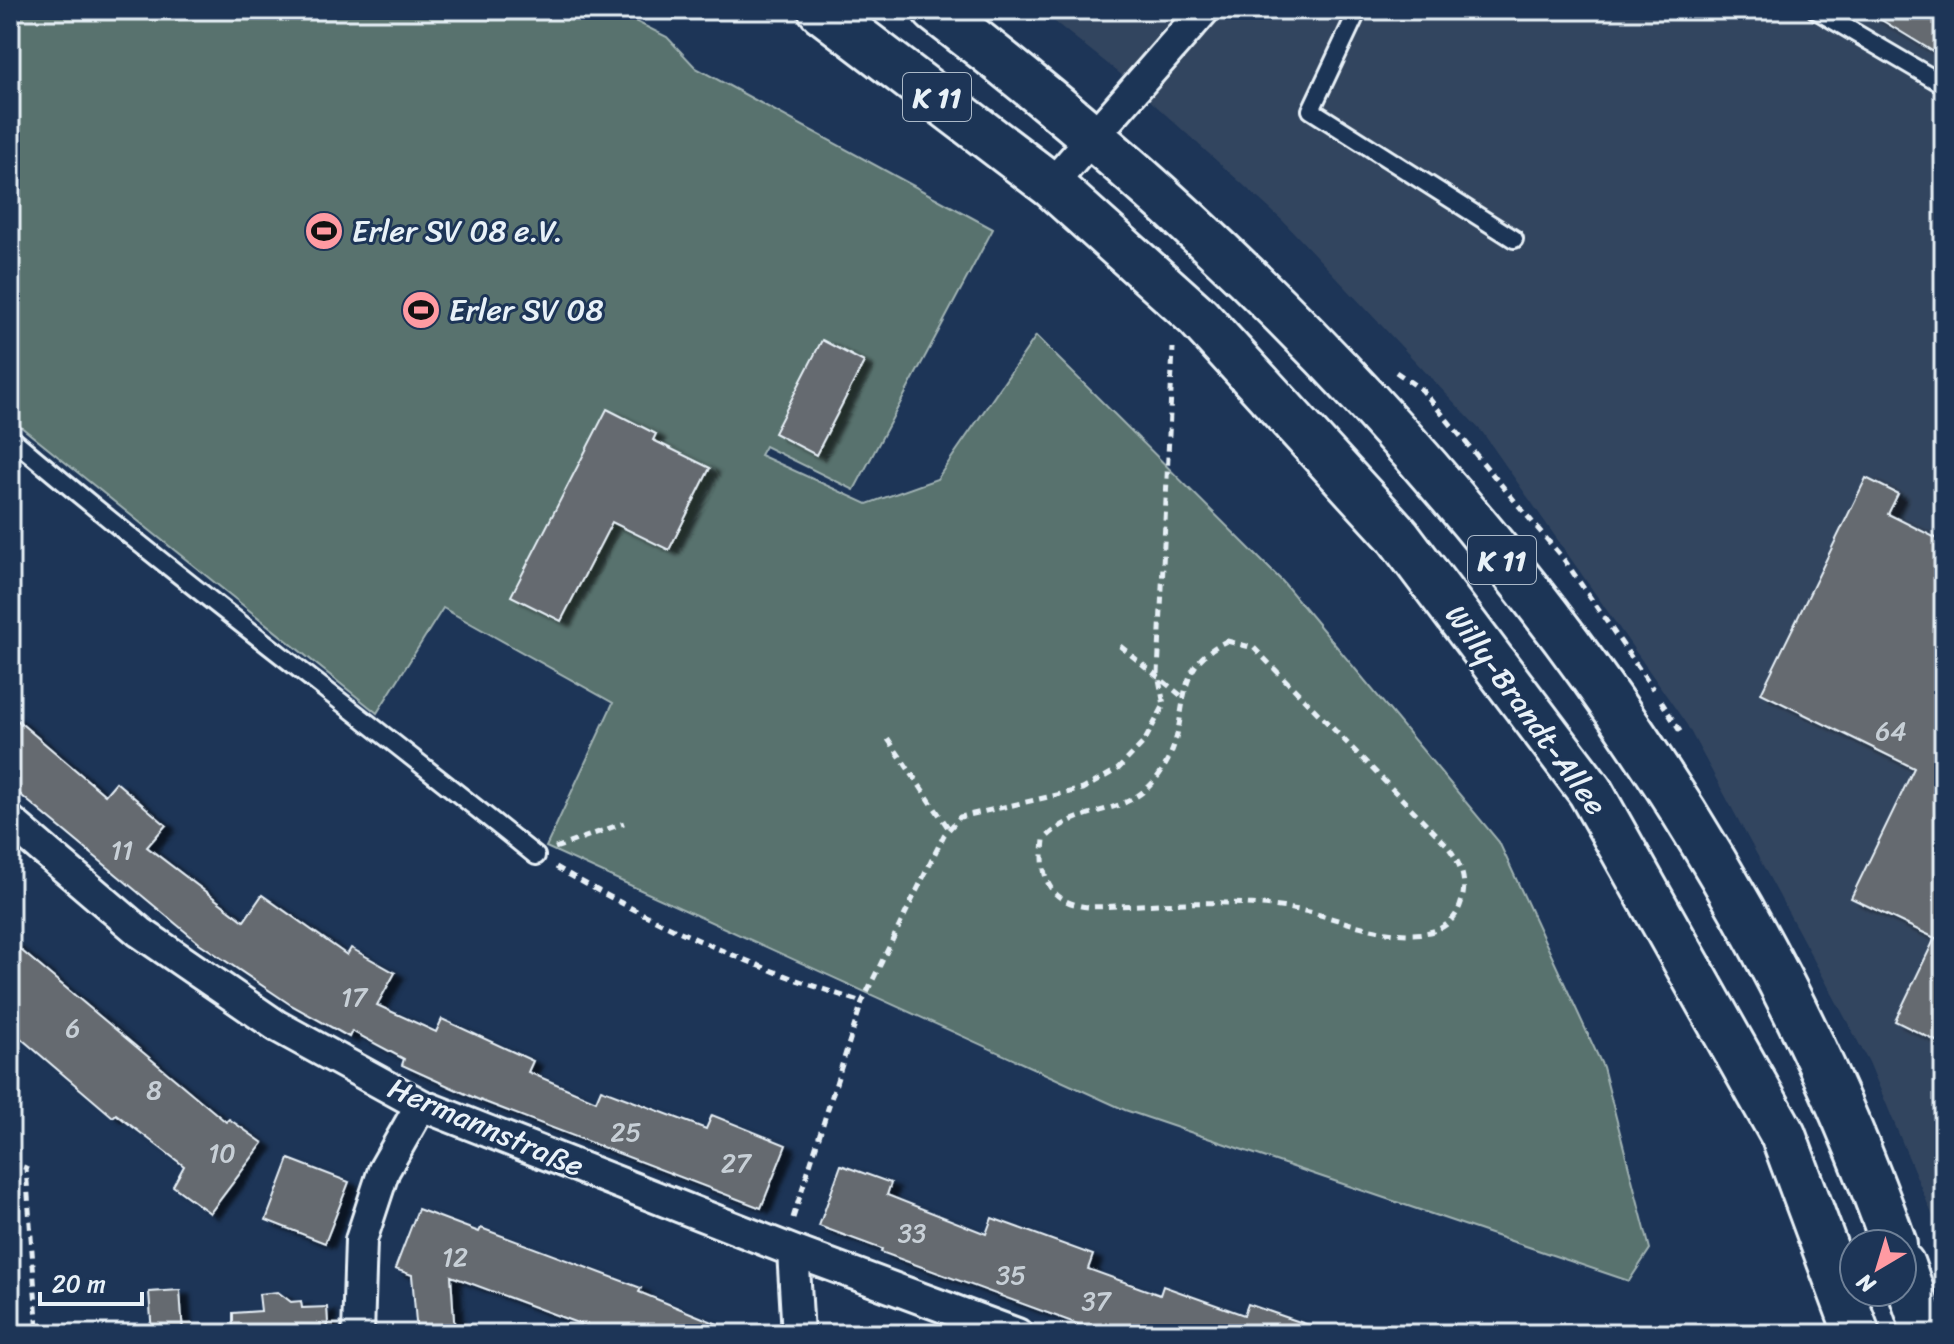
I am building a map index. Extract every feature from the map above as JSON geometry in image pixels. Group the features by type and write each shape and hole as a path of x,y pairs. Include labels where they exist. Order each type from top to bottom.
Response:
{"main road":[{"name":"Willy-Brandt-Allee","path":"821,10 1051,185 1198,317 1398,536 1590,791 1783,1135 1857,1334"},
{"name":"K 11","path":"935,10 1094,138 1244,273 1450,491 1639,741 1759,936 1860,1147 1888,1228"},
{"path":"1917,1308 1926,1334"}],"street":[{"path":"1051,185 1204,10"},
{"name":"Hermannstraße","path":"10,821 140,932 177,958 277,1026 421,1105 793,1251 1017,1334"},
{"path":"358,1334 361,1240 384,1170 421,1105"},
{"path":"793,1251 798,1334"}],"lane":[{"path":"1358,10 1311,110 1514,239"},
{"path":"1816,10 1944,85"},
{"path":"10,437 194,589 355,709 536,856"}],"path":[{"path":"793,1251 792,1212 862,1002 949,829 960,817 1083,789 1118,769 1144,742 1164,705 1158,674 1174,341"},
{"path":"1227,641 1254,648 1446,844 1462,866 1465,889 1459,909 1448,924 1430,933 1363,930 1309,912 1247,903 1088,907 1072,905 1057,895 1041,869 1044,840 1056,826 1070,819 1114,809 1144,793 1168,760 1184,698 1191,670 1208,649 1227,641"},
{"path":"1120,646 1184,698"},
{"path":"888,739 949,829"},
{"path":"536,856 624,823"},
{"path":"536,856 682,935 775,974 862,1002"},
{"path":"10,1162 26,1168 38,1334"}],"shaded area":[{"path":"1040,10 1944,10 1944,1243 1869,1062 1687,725 1483,433 1282,220 1123,76"}],"green space":[{"path":"10,10 613,10 667,37 696,68 993,229 854,490 765,446 760,455 867,504 937,479 1036,336 1283,582 1499,842 1603,1067 1650,1249 1629,1281 1125,1110 546,847 613,703 443,608 377,713 10,418"}],"building":[{"path":"1865,10 1944,10 1944,58"},
{"path":"822,340 864,362 816,455 774,433"},
{"path":"607,409 656,434 653,440 710,468 669,550 612,522 561,621 511,596"},
{"path":"1866,478 1898,494 1888,514 1944,542 1944,1045 1895,1021 1935,938 1851,898 1914,768 1761,693"},
{"path":"10,714 105,795 116,782 166,825 147,847 244,921 262,895 347,955 351,948 395,973 377,1005 436,1032 442,1019 533,1061 528,1072 596,1101 601,1089 706,1129 712,1115 786,1145 761,1208 477,1099 402,1065 404,1059 352,1031 349,1037 291,1005 199,943 10,786"},
{"path":"10,941 226,1122 229,1119 263,1143 210,1213 173,1186 184,1166 116,1114 113,1117 10,1029"},
{"path":"289,1159 349,1182 325,1243 266,1220"},
{"path":"841,1165 891,1183 887,1195 986,1234 992,1218 1093,1255 1088,1269 1160,1295 1163,1286 1244,1315 1248,1304 1323,1330 1322,1334 1105,1334 881,1252 882,1249 819,1226"},
{"path":"418,1209 479,1232 481,1228 641,1288 639,1292 742,1334 607,1334 451,1276 455,1334 417,1334 412,1275 395,1269"},
{"path":"180,1290 183,1334 152,1334 149,1292"},
{"path":"278,1292 291,1302 301,1301 302,1308 327,1307 328,1323 322,1334 233,1334 233,1313 261,1311 259,1294"}],"place":[{"name":"Erler SV 08 e.V.","path":"324,231"},
{"name":"Erler SV 08","path":"421,310"}]}
